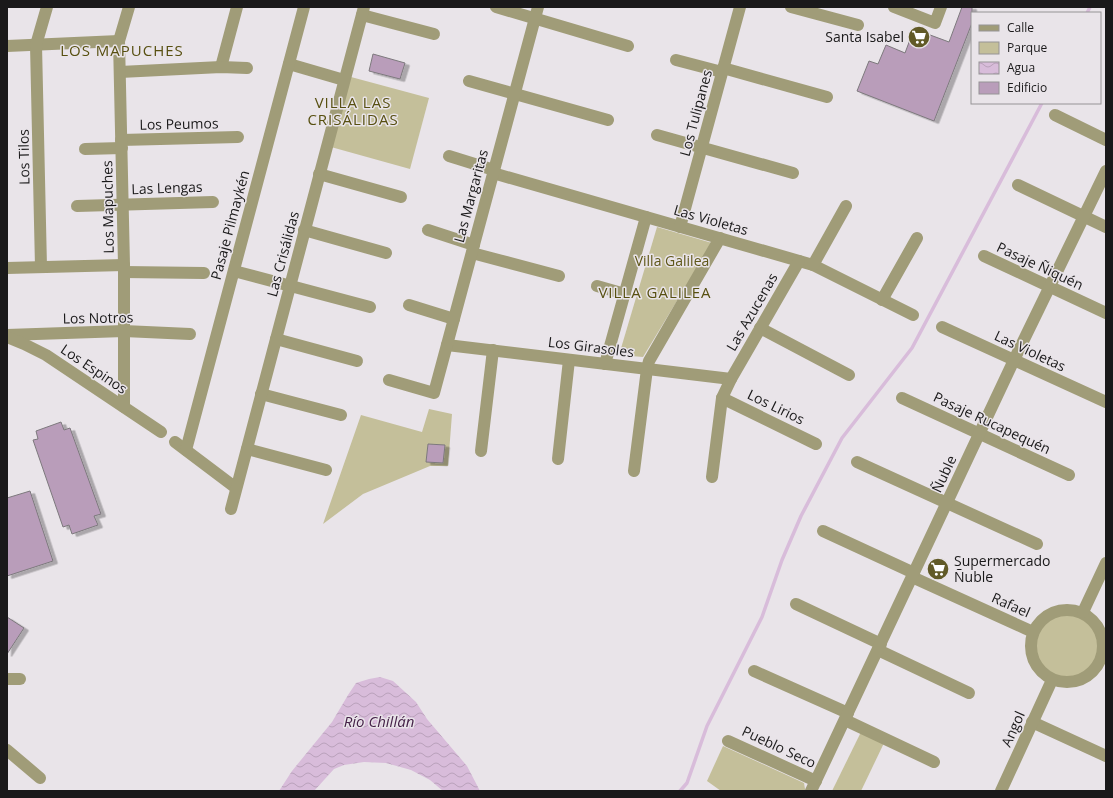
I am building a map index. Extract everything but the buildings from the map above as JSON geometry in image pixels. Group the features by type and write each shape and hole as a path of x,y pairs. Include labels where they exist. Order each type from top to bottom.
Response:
{"street":[{"name":"Los Tilos","path":"41,267 36,45 47,7"},
{"name":"Los Mapuches","path":"124,407 124,269 119,41 129,7"},
{"path":"221,68 237,7"},
{"name":"Pasaje Pilmaykén","path":"186,450 304,7"},
{"path":"496,7 536,13 628,46"},
{"name":"Los Tulipanes","path":"680,227 740,7"},
{"path":"791,7 858,25"},
{"path":"894,7 935,23 941,7"},
{"path":"363,11 434,34"},
{"name":"Las Crisálidas","path":"230,509 363,11"},
{"name":"Las Margaritas","path":"389,380 434,393 536,13"},
{"path":"7,46 119,41"},
{"path":"676,60 723,70 827,98"},
{"path":"289,64 344,80"},
{"path":"120,72 247,68"},
{"path":"469,81 608,120"},
{"path":"1055,115 1106,140"},
{"path":"657,135 793,173"},
{"name":"Los Peumos","path":"85,149 122,144 238,137"},
{"name":"Las Violetas","path":"449,156 493,172 813,265 913,315"},
{"name":"Ñuble","path":"814,786 979,433 1106,171"},
{"path":"319,174 400,197"},
{"path":"1018,185 1106,227"},
{"name":"Las Lengas","path":"78,206 213,202"},
{"path":"813,265 846,206"},
{"path":"605,364 646,217"},
{"path":"304,230 386,253"},
{"path":"428,230 473,249 559,276"},
{"path":"634,471 647,369 652,356 720,238"},
{"path":"882,300 916,238"},
{"name":"Pasaje Ñiquén","path":"984,256 1106,313"},
{"name":"Las Azucenas","path":"712,477 722,398 731,379 798,261"},
{"path":"7,268 41,267 124,269 204,273"},
{"path":"234,271 370,307"},
{"path":"597,286 624,294"},
{"path":"409,305 454,319"},
{"name":"Las Violetas","path":"942,327 1106,402"},
{"path":"760,328 849,375"},
{"name":"Los Notros","path":"7,336 124,332 190,334"},
{"name":"Los Espinos","path":"7,336 46,355 161,432"},
{"path":"276,339 356,361"},
{"name":"Los Girasoles","path":"447,345 731,379"},
{"path":"481,451 493,350"},
{"path":"558,459 569,360"},
{"path":"261,394 341,415"},
{"name":"Los Lirios","path":"722,398 816,444"},
{"name":"Pasaje Rucapequén","path":"902,398 1069,475"},
{"path":"175,442 236,488"},
{"path":"246,449 326,470"},
{"path":"857,462 1037,544"},
{"name":"Rafael","path":"823,531 1033,632"},
{"path":"1052,680 1068,682 1081,679 1103,664 1104,646 1102,632 1094,620 1083,612 1103,576 1106,563"},
{"path":"796,604 969,692"},
{"name":"Rafael","path":"1052,680 1041,672 1033,660 1030,645 1033,632 1042,619 1054,611 1068,609 1083,612"},
{"path":"754,671 934,762"},
{"path":"7,679 20,679"},
{"name":"Angol","path":"1001,791 1052,680"},
{"path":"1032,722 1106,756"},
{"name":"Pueblo Seco","path":"728,741 814,786"},
{"path":"7,750 40,778"}],"green space":[{"name":"VILLA LAS CRISÁLIDAS","path":"351,77 429,98 410,169 331,147"},
{"name":"Villa Galilea","path":"657,227 712,243 643,357 619,355"},
{"path":"429,409 452,414 448,466 430,466 363,494 323,524 361,415 422,432"},
{"path":"1068,612 1081,615 1092,622 1099,633 1102,646 1099,659 1092,670 1081,677 1068,680 1055,677 1044,670 1037,659 1034,646 1037,633 1044,622 1055,615"},
{"path":"861,732 884,743 861,791 832,791"},
{"path":"723,746 804,783 805,791 721,791 707,781"}],"water":[{"name":"Río Chillán","path":"380,677 393,681 416,702 427,719 467,766 480,791 443,791 430,780 411,770 386,763 364,762 344,765 334,769 314,791 279,791 292,771 332,722 356,683"}],"waterway":[{"path":"1088,12 1090,7"},
{"path":"680,791 687,783 707,726 762,617 782,560 801,516 842,438 912,348 1041,104"}],"place":[{"name":"Santa Isabel","path":"919,37"},
{"name":"Supermercado Ñuble","path":"938,569"}],"district":[{"name":"LOS MAPUCHES","path":"122,51"},
{"name":"VILLA LAS CRISÁLIDAS","path":"353,112"},
{"name":"VILLA GALILEA","path":"655,293"}]}
